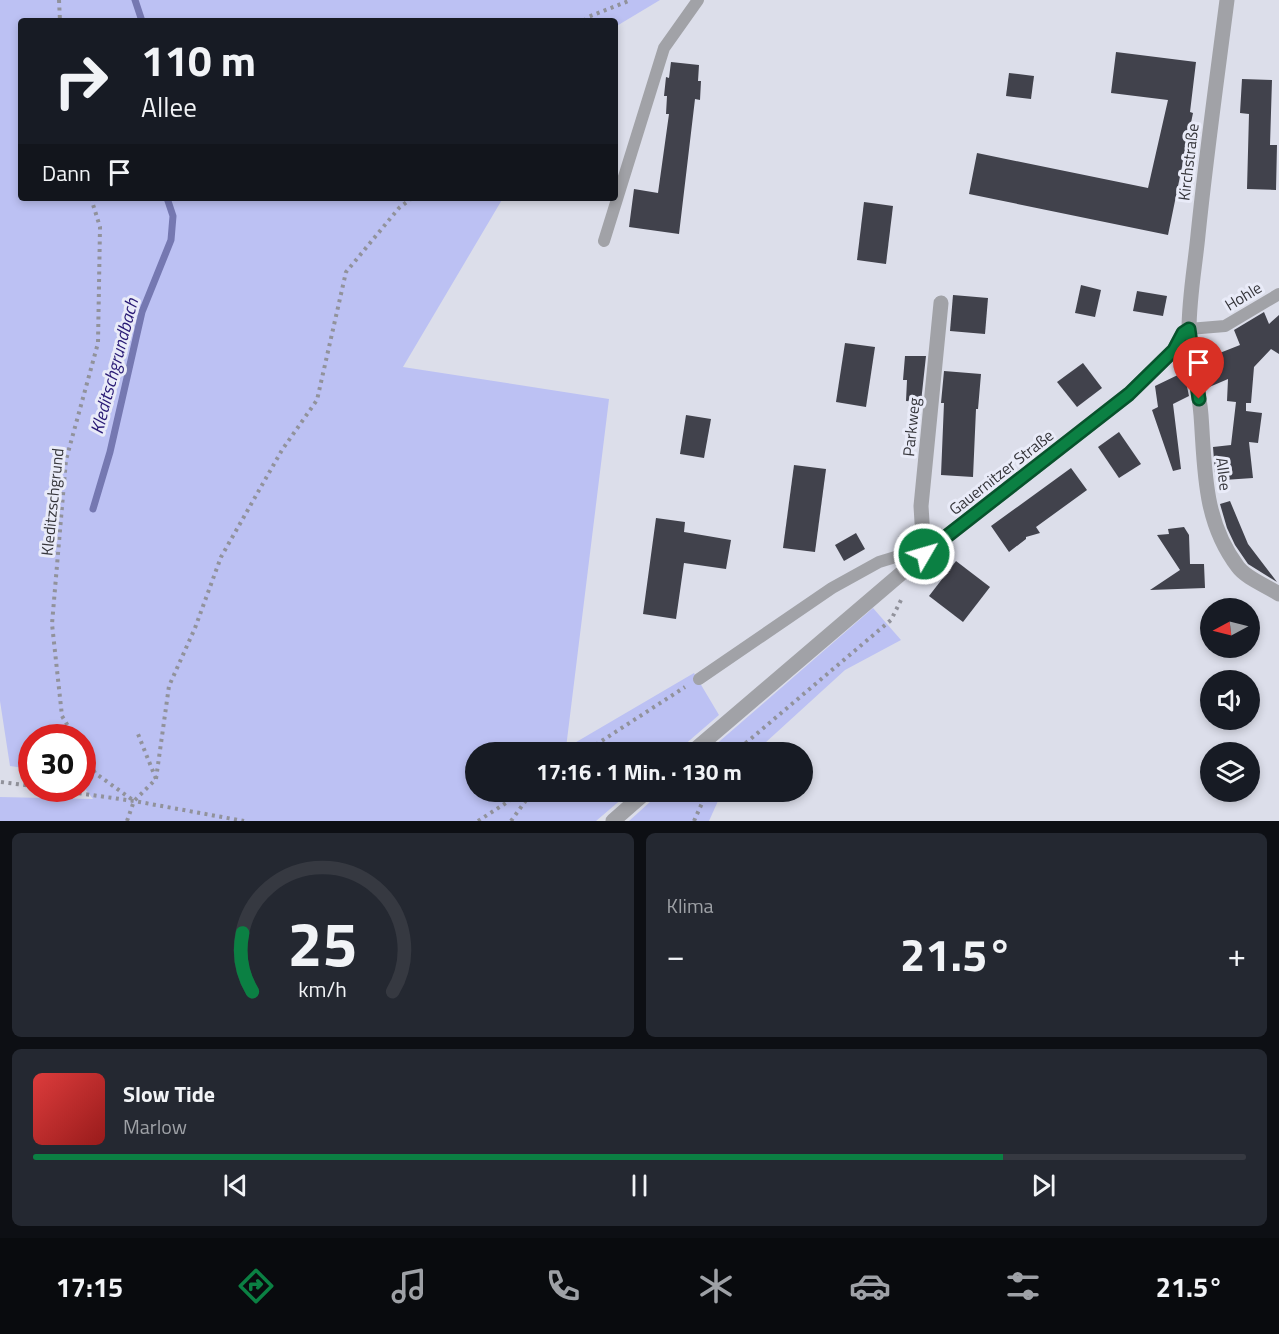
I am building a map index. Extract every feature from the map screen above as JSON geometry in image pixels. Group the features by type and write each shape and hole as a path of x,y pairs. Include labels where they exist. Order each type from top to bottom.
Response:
{"street":[{"name":"Kirchstraße","path":"1189,329 1203,188 1227,0"},
{"name":"Parkweg","path":"924,554 921,506 941,303"},
{"name":"Gauernitzer Straße","path":"704,742 924,554 1129,394 1167,358 1183,333 1189,329"},
{"name":"Allee","path":"1189,329 1201,413 1205,486 1219,535 1240,570 1279,594"},
{"path":"613,821 635,802"}],"lane":[{"path":"618,196 664,48 698,0"},
{"path":"604,241 616,201"},
{"name":"Hohle","path":"1189,329 1225,326 1279,294"},
{"path":"699,679 832,588 879,562 902,555 924,554"}],"path":[{"path":"59,0 60,18"},
{"path":"587,18 631,0"},
{"name":"Kleditzschgrund","path":"67,724 62,716 52,624 66,460 98,343 100,227 91,201"},
{"path":"127,821 134,801 156,779 169,686 195,628 221,557 282,450 317,400 346,272 399,208 408,201"},
{"path":"747,742 891,620 905,592"},
{"path":"600,742 699,679"},
{"path":"138,734 156,779"},
{"path":"96,774 134,801"},
{"path":"1,782 18,784"},
{"path":"96,796 244,821"},
{"path":"478,821 507,802"},
{"path":"511,821 525,802"},
{"path":"694,821 703,802"}],"shaded area":[{"path":"0,0 660,0 618,25 618,18 18,18 18,201 501,201 403,367 609,399 567,742 465,742 465,802 618,802 596,821 0,821 0,797 18,797 18,802 96,802 96,724 18,724 18,767 10,766 0,701"},
{"path":"873,608 901,640 845,670 766,742 719,742"},
{"path":"694,673 719,715 688,742 576,742"},
{"path":"650,802 718,802 709,821 629,821"}],"building":[{"path":"1116,52 1196,62 1190,112 1193,113 1168,235 969,194 977,153 1148,188 1168,100 1111,93"},
{"path":"671,62 699,65 698,81 701,81 700,100 695,99 679,234 629,227 634,189 658,193 669,114 666,114 667,96 664,96 666,77 669,78"},
{"path":"1009,73 1034,76 1031,99 1006,96"},
{"path":"1242,79 1272,80 1270,145 1277,145 1276,190 1247,189 1249,114 1240,113"},
{"path":"864,202 893,206 886,264 857,260"},
{"path":"1081,285 1101,290 1095,317 1075,313"},
{"path":"1137,291 1167,296 1163,316 1133,311"},
{"path":"953,295 988,298 985,334 950,331"},
{"path":"1264,312 1269,324 1279,315 1279,354 1271,349 1254,367 1251,403 1246,403 1246,411 1262,413 1258,443 1249,442 1253,478 1224,480 1224,472 1215,473 1213,447 1231,445 1236,402 1227,401 1228,379 1207,388 1203,364 1208,362 1207,358 1240,345 1234,330"},
{"path":"845,343 875,347 866,407 836,402"},
{"path":"905,356 926,356 921,402 906,401 907,380 903,380"},
{"path":"1083,363 1102,388 1077,407 1057,382"},
{"path":"944,371 981,374 978,409 976,409 973,477 941,475 944,403 941,403"},
{"path":"1184,372 1189,396 1173,404 1181,469 1173,471 1152,410 1158,407 1155,386"},
{"path":"686,415 711,419 704,458 680,454"},
{"path":"1119,432 1141,464 1119,478 1098,447"},
{"path":"794,465 826,469 815,552 783,548"},
{"path":"1071,468 1087,490 1036,527 1040,533 1026,537 1009,552 991,526"},
{"path":"1230,501 1248,544 1277,582 1248,564 1235,545 1220,504"},
{"path":"656,518 685,522 684,532 731,540 726,569 684,563 676,619 643,614"},
{"path":"1184,527 1189,535 1190,564 1204,564 1205,588 1150,590 1180,570 1157,535 1169,534 1168,529"},
{"path":"856,533 865,549 844,561 835,545"},
{"path":"956,561 990,587 963,622 929,596"}],"waterway":[{"name":"Kleditschgrundbach","path":"135,0 141,18"},
{"name":"Kleditschgrundbach","path":"93,509 110,452 142,312 171,240 173,216 168,201"}],"route":[{"path":"924,554 1129,394 1174,350 1183,333 1189,329 1189,342 1199,399"}]}
